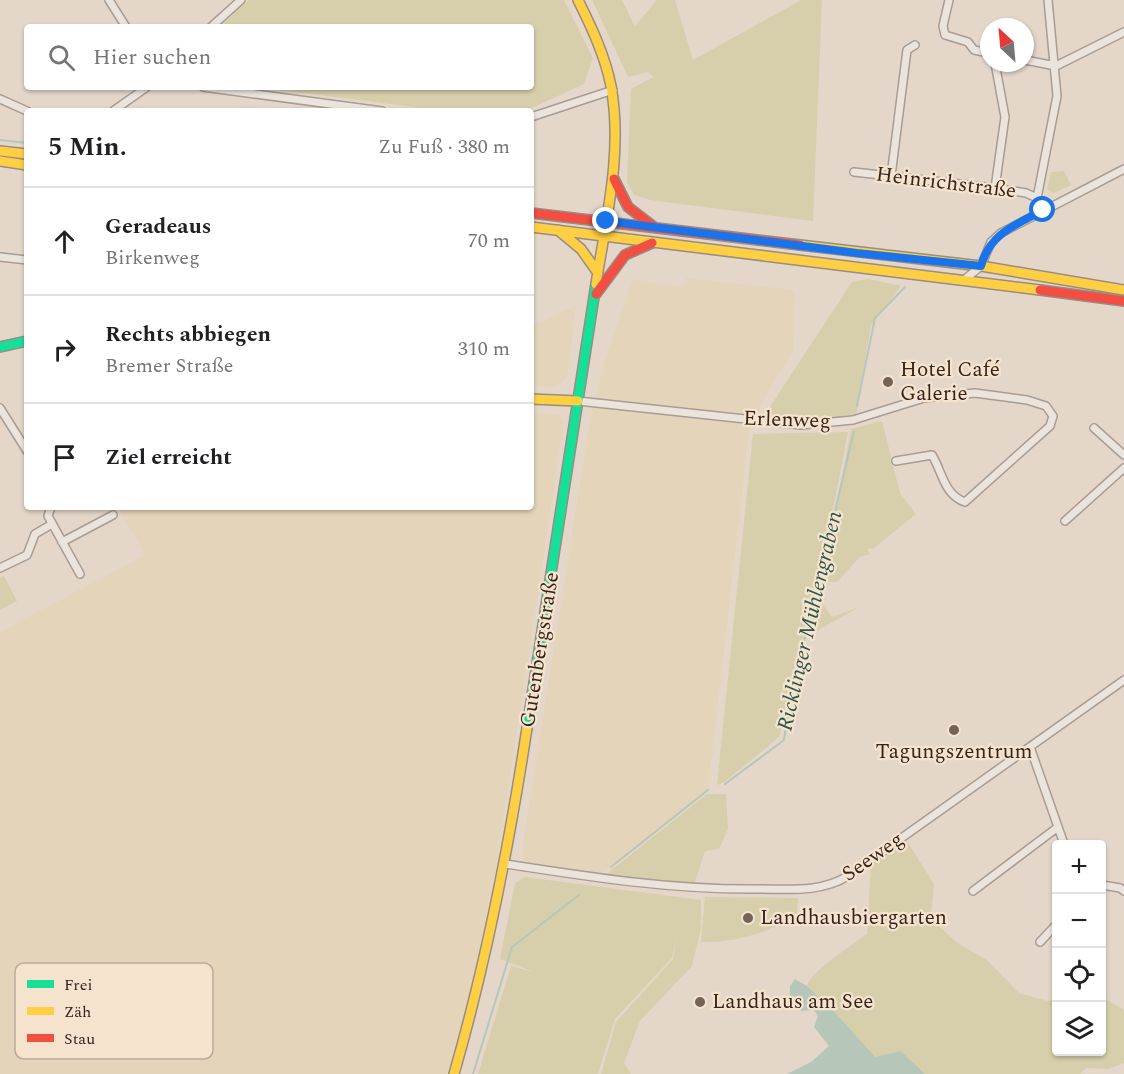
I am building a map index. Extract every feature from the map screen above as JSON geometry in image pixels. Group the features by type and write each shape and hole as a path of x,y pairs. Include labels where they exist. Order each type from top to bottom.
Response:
{"main road":[{"name":"Gutenbergstraße","path":"454,1074 481,980 506,864 613,177 616,146 613,90 598,39 578,0"},
{"path":"0,151 24,154"},
{"path":"0,161 24,165"},
{"path":"613,177 619,198 628,209 654,227"},
{"path":"534,213 981,266 1124,290"},
{"path":"534,227 856,265 1124,302"},
{"path":"558,230 581,249 598,273"},
{"path":"595,296 626,254 633,249 655,242"},
{"path":"0,347 24,342"},
{"path":"534,399 578,402"}],"street":[{"path":"109,0 124,24"},
{"path":"949,0 942,30 945,35 968,42 974,50 980,51"},
{"path":"1043,210 1037,198 1054,114 1056,66 1048,0"},
{"path":"215,24 237,1"},
{"path":"1034,62 1056,66 1124,32"},
{"path":"891,176 907,50 915,45"},
{"path":"995,188 1005,117 997,72"},
{"path":"117,108 143,90"},
{"path":"225,90 360,108"},
{"path":"534,116 613,90"},
{"path":"0,99 24,110"},
{"path":"964,280 981,266 987,249 995,237 1124,169"},
{"name":"Heinrichstraße","path":"854,172 995,188 1026,193 1037,198"},
{"path":"0,257 24,260"},
{"name":"Erlenweg","path":"578,402 801,425 846,421 924,398 975,393 1027,400 1046,406 1053,416 1050,426 965,502 959,500 941,479 932,455 896,461"},
{"path":"0,408 2,419 24,447"},
{"path":"1094,428 1124,455"},
{"path":"1065,521 1124,468"},
{"path":"50,510 48,516 80,574"},
{"path":"62,542 113,515"},
{"path":"0,568 27,555 34,534 52,524"},
{"name":"Seeweg","path":"506,864 613,880 705,889 820,888 848,876 1124,681"},
{"path":"1030,747 1063,840"},
{"path":"972,891 1058,826"},
{"path":"1106,886 1124,891"},
{"path":"1040,942 1052,929"}],"shaded area":[{"path":"249,0 564,0 593,58 584,84 532,108 421,108 280,90 534,90 534,24 223,24"},
{"path":"592,0 622,0 635,26 657,0 675,0 693,60 801,0 822,0 813,221 650,200 634,195 627,182 631,89 653,77 648,72 628,77"},
{"path":"1064,171 1071,185 1054,193 1047,189 1051,172"},
{"path":"686,278 795,290 793,351 760,405 749,433 708,790 603,872 590,874 537,865 523,860 523,843 590,421 604,364 633,279 683,287"},
{"path":"868,279 901,286 871,325 856,416 809,421 762,419 852,282"},
{"path":"576,305 567,378 556,387 534,386 534,326"},
{"path":"534,412 559,415 564,421 497,863 473,979 447,1074 0,1074 0,632 145,555 120,510 534,510"},
{"path":"882,421 900,493 916,514 874,548 867,549 870,554 860,557 837,582 823,582 819,599 832,617 859,607 801,640 779,737 725,782 717,785 753,434 848,432 825,550 828,552 851,429"},
{"path":"4,576 17,601 0,610 0,578"},
{"path":"707,794 726,794 728,829 719,849 705,851 694,885 604,876"},
{"path":"907,841 934,884 931,918 957,943 987,960 1019,993 1048,1001 1052,1000 1052,1056 1106,1056 1106,999 1124,1010 1124,1063 1109,1069 1086,1068 1080,1074 925,1074 901,1051 875,1058 807,986 815,973 823,966 867,934 871,864"},
{"path":"525,877 701,900 701,928 692,966 640,1021 624,1063 631,1074 601,1074 616,1022 673,959 677,934 672,958 615,1019 598,1074 478,1074 511,966 534,972 500,959 515,883"},
{"name":"Landhausbiergarten","path":"705,897 798,898 797,913 776,926 738,939 701,942"},
{"path":"795,979 807,986 841,1019 875,1057 901,1051 925,1074 787,1074 811,1062 829,1046 814,1027 818,1016 814,1010 801,1011 790,997 790,986"}],"waterway":[{"path":"0,140 24,143"},
{"name":"Ricklinger Mühlengraben","path":"857,406 875,318 905,287"},
{"name":"Ricklinger Mühlengraben","path":"725,784 784,740 789,705 854,431"},
{"name":"Ricklinger Mühlengraben","path":"611,867 708,790"},
{"name":"Ricklinger Mühlengraben","path":"473,1074 512,947 579,895"}],"traffic: fast":[{"path":"527,728 596,284"},
{"path":"0,347 24,342"}],"traffic: slow":[{"path":"578,0 605,64 614,111 612,185 596,284"},
{"path":"0,151 24,154"},
{"path":"0,161 24,165"},
{"path":"534,227 1040,290"},
{"path":"558,230 581,249 598,273"},
{"path":"800,245 981,266 1124,290"},
{"path":"534,399 578,401"},
{"path":"454,1074 477,988 496,902 527,728"}],"traffic: jam":[{"path":"614,179 628,207 654,227"},
{"path":"534,213 800,245"},
{"path":"596,294 625,255 652,243"},
{"path":"1040,290 1124,301"}],"place":[{"name":"Hotel Café Galerie","path":"888,382"},
{"name":"Tagungszentrum","path":"954,730"},
{"name":"Landhausbiergarten","path":"748,918"},
{"name":"Landhaus am See","path":"700,1002"}],"route":[{"path":"606,221 857,253 981,266 987,249 995,237 1043,210"}]}
